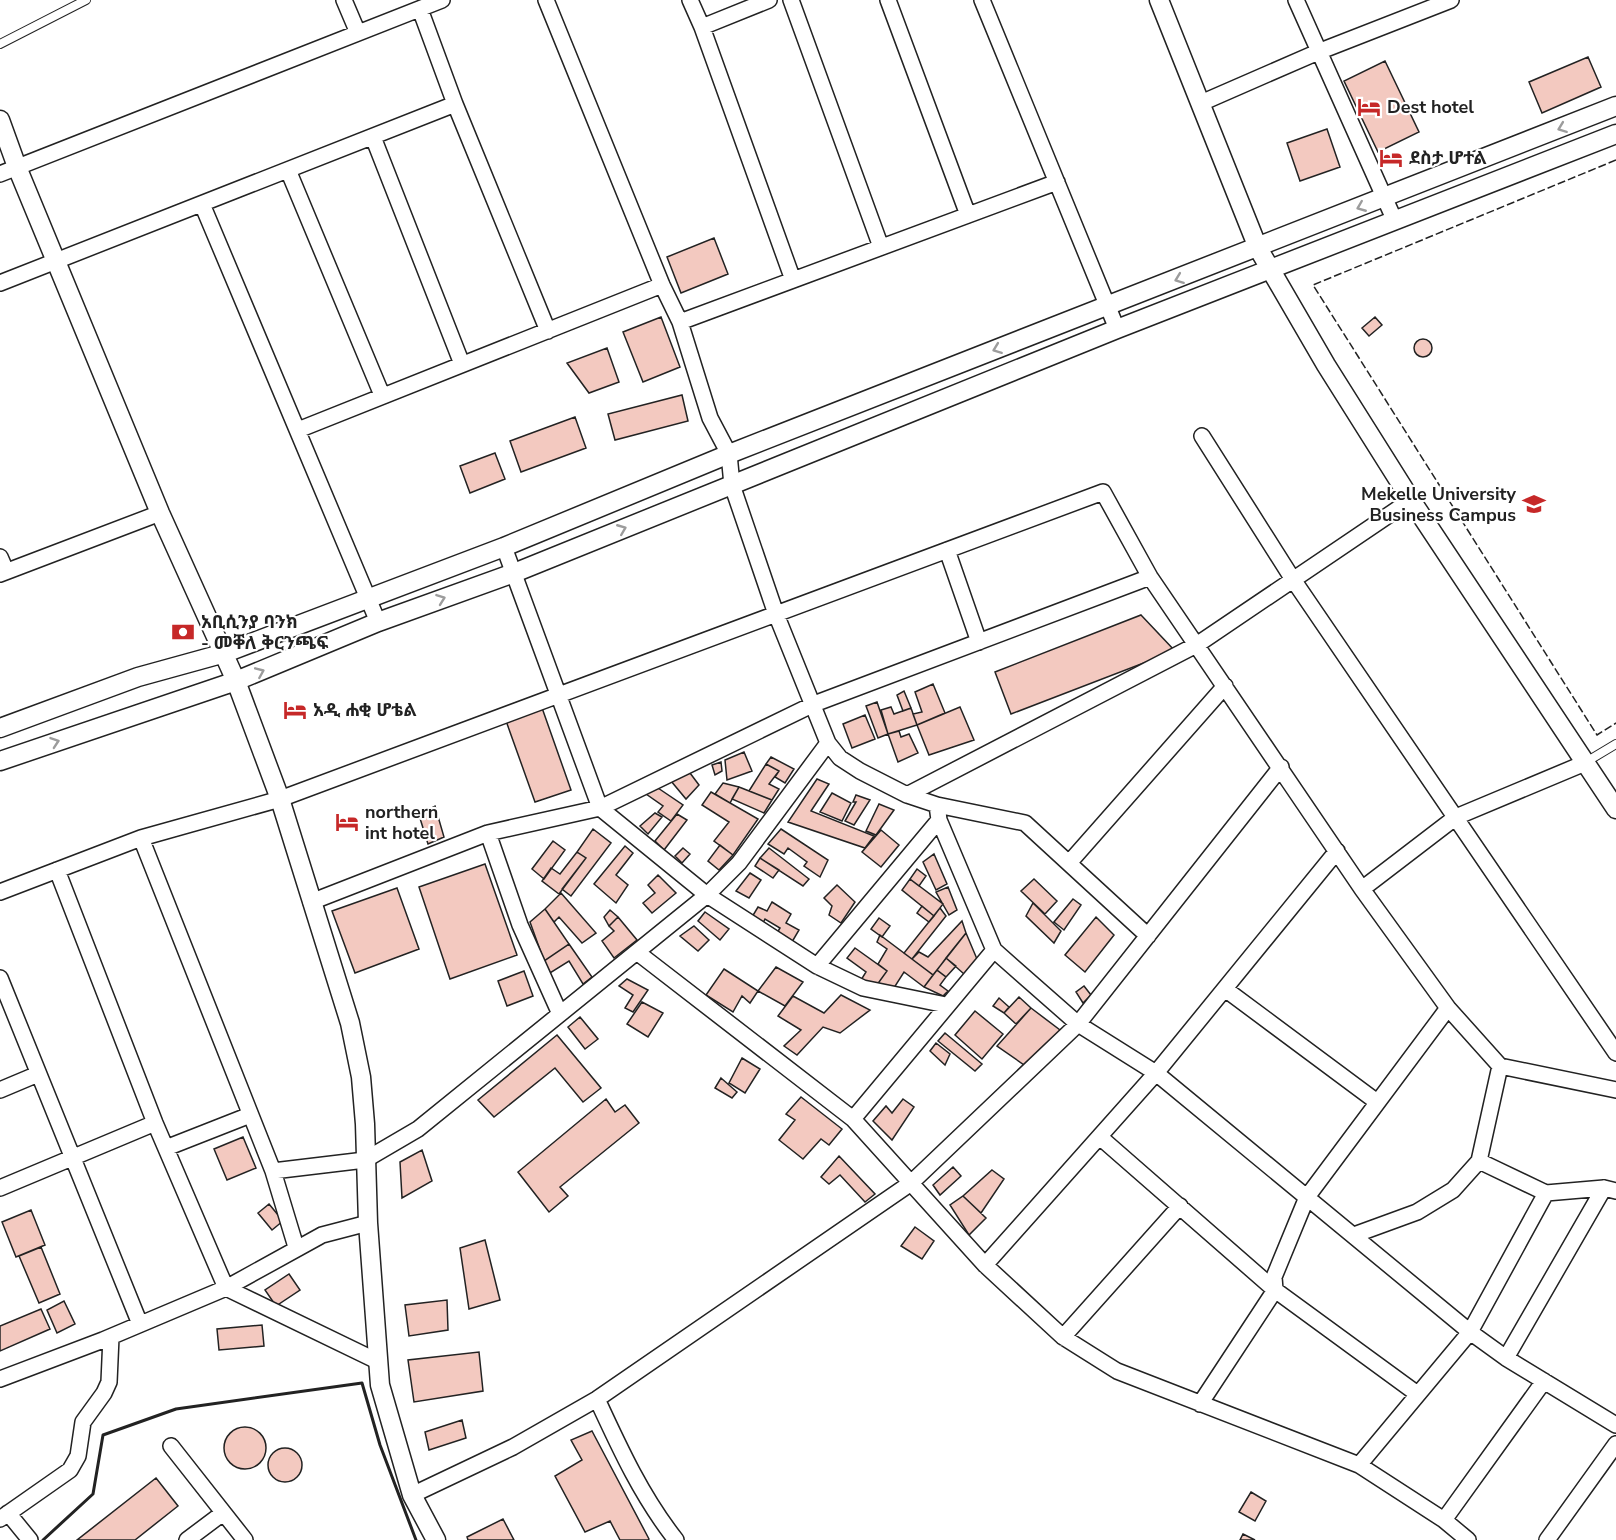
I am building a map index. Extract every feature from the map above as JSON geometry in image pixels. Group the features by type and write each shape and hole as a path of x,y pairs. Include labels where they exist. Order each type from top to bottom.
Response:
{"street":[{"path":"344,0 358,33"},
{"path":"8,171 442,0"},
{"path":"546,0 662,285 680,322 710,418 729,454 732,485 776,614 828,742 840,758 860,771 938,812 1025,823 1148,936"},
{"path":"690,0 702,27 793,280"},
{"path":"702,27 769,0"},
{"path":"791,0 881,247"},
{"path":"888,0 968,215"},
{"path":"982,0 1117,329"},
{"path":"1160,0 1258,248 1326,365 1412,500 1616,809"},
{"path":"1296,0 1394,219"},
{"path":"1201,103 1318,52 1451,0"},
{"path":"420,9 455,104 548,331"},
{"path":"0,283 455,104"},
{"path":"0,728 138,677 225,653 367,597 504,547 729,454 1616,106"},
{"path":"0,120 8,171 55,261 160,513 236,681 280,799 350,1023 359,1066 365,1124 368,1223 380,1385 412,1495 436,1540"},
{"path":"0,761 236,681 378,622 514,573 1394,219 1616,134"},
{"path":"373,136 462,364"},
{"path":"288,170 382,395"},
{"path":"680,322 1057,182"},
{"path":"202,204 378,622"},
{"path":"298,430 662,285"},
{"path":"893,389 902,416"},
{"path":"1202,435 1292,578 1616,1053"},
{"path":"0,892 141,838 280,799 1103,492 1150,577 1198,644 1362,889 1448,1008 1500,1065 1616,1090"},
{"path":"907,795 1198,644 1292,578 1412,500"},
{"path":"0,557 3,573 160,513"},
{"path":"504,547 600,808 707,895 817,966 863,988 946,1005"},
{"path":"947,550 979,642"},
{"path":"311,902 488,833 600,808 814,704 1150,577"},
{"path":"1069,863 1225,686"},
{"path":"273,1171 365,1160 418,1129 707,895 739,863 828,742"},
{"path":"1362,889 1456,817 1586,763"},
{"path":"412,1495 513,1447 597,1399 911,1183 1078,1024 1281,767"},
{"path":"938,812 994,950 1078,1024 1156,1073 1470,1332 1506,1358 1616,1425"},
{"path":"817,966 938,812"},
{"path":"488,833 520,925 560,1014"},
{"path":"141,838 273,1171 296,1247"},
{"path":"985,1265 1101,1138 1337,851"},
{"path":"57,870 155,1123 226,1288 377,1361"},
{"path":"853,1119 994,950"},
{"path":"638,953 853,1119 985,1265 1063,1337 1117,1371 1359,1465 1444,1520 1468,1540"},
{"path":"1,986 140,1324"},
{"path":"1225,989 1377,1102"},
{"path":"1200,1404 1275,1290 1274,1277 1307,1197 1448,1008"},
{"path":"1354,1234 1417,1212 1453,1190 1479,1161 1500,1065"},
{"path":"0,1090 38,1074"},
{"path":"166,1148 249,1115"},
{"path":"0,1188 155,1123"},
{"path":"1101,1138 1275,1290 1416,1393"},
{"path":"1479,1161 1546,1193 1610,1189"},
{"path":"1506,1358 1610,1189"},
{"path":"1359,1465 1416,1393 1470,1332 1546,1193"},
{"path":"1063,1337 1180,1206"},
{"path":"0,1379 111,1337 226,1288 322,1234 368,1223"},
{"path":"30,1540 4,1516 70,1470 78,1456 82,1422 104,1393 108,1382 111,1337"},
{"path":"1444,1520 1544,1381"},
{"path":"597,1399 634,1477 654,1512 676,1540"},
{"path":"1547,1540 1616,1444"},
{"path":"171,1446 245,1540"},
{"path":"187,1540 223,1513"}],"lane":[{"path":"0,44 86,0"},
{"path":"1586,763 1616,744"}],"building":[{"path":"1588,57 1601,87 1542,113 1529,82"},
{"path":"1385,61 1419,132 1378,152 1344,81"},
{"path":"1327,129 1340,167 1300,181 1287,143"},
{"path":"714,238 728,274 681,293 667,257"},
{"path":"661,317 680,367 643,382 623,332"},
{"path":"1375,317 1382,325 1369,336 1362,328"},
{"path":"1423,339 1429,342 1432,348 1429,354 1423,357 1417,354 1414,348 1417,342"},
{"path":"607,348 619,382 589,393 567,363"},
{"path":"682,395 688,421 615,440 608,414"},
{"path":"575,417 586,448 521,472 510,441"},
{"path":"495,453 505,479 470,493 460,466"},
{"path":"1141,615 1175,651 1011,714 995,672"},
{"path":"933,684 945,713 917,725 913,714 922,712 915,692"},
{"path":"904,691 911,708 903,711 897,695"},
{"path":"877,702 888,734 878,738 866,706"},
{"path":"541,705 571,790 535,802 505,718"},
{"path":"891,707 894,714 911,708 917,725 888,734 881,710"},
{"path":"960,707 974,740 929,755 917,725"},
{"path":"865,715 875,739 852,748 843,724"},
{"path":"899,731 901,737 909,734 918,753 898,762 888,734"},
{"path":"744,752 752,771 727,780 725,760"},
{"path":"771,757 794,769 785,783 775,777 779,771 766,764"},
{"path":"721,762 722,771 715,775 712,765"},
{"path":"766,764 779,771 769,784 779,789 772,800 749,791"},
{"path":"690,773 699,785 686,799 671,781"},
{"path":"817,779 829,784 811,811 874,836 865,848 788,822"},
{"path":"723,783 739,787 730,803 715,794"},
{"path":"655,786 683,805 671,821 658,812 663,806 646,794"},
{"path":"739,787 772,800 764,813 732,799"},
{"path":"711,792 758,819 733,855 714,841 729,822 702,805"},
{"path":"832,793 851,803 842,821 820,812"},
{"path":"856,795 870,800 854,825 845,821 856,802 853,802"},
{"path":"879,804 894,810 876,835 866,831"},
{"path":"435,806 444,837 428,844 419,815"},
{"path":"655,813 662,817 648,834 640,826"},
{"path":"677,814 687,820 664,850 655,841"},
{"path":"593,829 611,843 571,896 562,889 586,858 577,852"},
{"path":"781,829 828,860 820,877 804,866 807,862 788,848 784,854 768,844"},
{"path":"881,830 899,845 881,867 862,852"},
{"path":"553,841 565,850 544,879 532,869"},
{"path":"720,845 733,855 719,870 708,861"},
{"path":"625,846 633,853 616,875 628,885 616,903 594,884"},
{"path":"683,848 690,854 682,863 675,856"},
{"path":"769,848 809,879 803,886 760,858"},
{"path":"577,852 586,858 559,894 542,881 551,868 560,874"},
{"path":"934,854 947,884 936,890 923,862"},
{"path":"760,858 779,870 773,878 755,866"},
{"path":"485,864 517,955 450,979 419,887"},
{"path":"917,869 926,876 919,886 910,879"},
{"path":"750,873 761,880 749,898 736,891"},
{"path":"658,875 676,893 652,913 643,903 655,893 648,885"},
{"path":"910,879 943,904 934,916 902,890"},
{"path":"1034,879 1057,901 1045,914 1021,891"},
{"path":"837,885 855,902 841,923 829,915 832,906 824,898"},
{"path":"948,887 957,910 949,915 936,892"},
{"path":"397,888 419,949 355,973 332,911"},
{"path":"561,893 596,933 582,943 559,917 554,922 545,909"},
{"path":"1073,899 1081,905 1064,930 1054,922"},
{"path":"772,902 791,914 786,923 799,930 792,942 777,933 780,928 765,919 763,923 752,917 758,907 767,911"},
{"path":"1033,903 1061,931 1054,943 1026,916"},
{"path":"922,906 934,916 929,922 917,913"},
{"path":"940,908 946,916 912,959 904,953"},
{"path":"545,909 569,944 544,961 530,922"},
{"path":"610,910 618,917 609,926 604,917"},
{"path":"705,912 729,929 720,940 698,921"},
{"path":"618,917 637,940 614,958 602,941 614,931 609,926"},
{"path":"1096,917 1114,935 1085,972 1065,955"},
{"path":"879,918 890,926 882,937 871,929"},
{"path":"962,921 966,933 933,975 912,959 919,952 928,957"},
{"path":"694,926 709,940 698,951 680,936"},
{"path":"966,933 977,959 964,974 946,958"},
{"path":"880,935 933,975 924,987 904,972 892,991 874,989 887,971 878,964 887,949 877,942"},
{"path":"569,944 592,977 583,984 569,961 550,973 544,961"},
{"path":"855,948 887,971 874,989 861,980 866,972 847,958"},
{"path":"946,958 956,966 946,977 937,970"},
{"path":"776,967 803,982 785,1006 758,991"},
{"path":"724,969 758,991 750,1003 742,996 733,1012 706,995"},
{"path":"937,970 946,977 940,985 948,991 943,996 924,987"},
{"path":"524,971 533,996 507,1006 498,981"},
{"path":"627,979 648,990 633,1012 625,1008 633,995 619,986"},
{"path":"1084,986 1091,995 1083,1003 1076,992"},
{"path":"841,995 870,1010 840,1033 823,1027 797,1055 784,1046 801,1030 778,1016 793,996 824,1013"},
{"path":"1019,997 1031,1008 1016,1024 1004,1013"},
{"path":"999,998 1009,1007 1004,1013 993,1006"},
{"path":"642,1002 663,1013 648,1037 627,1024"},
{"path":"1031,1008 1064,1033 1027,1067 997,1046"},
{"path":"975,1011 1003,1034 982,1059 955,1035"},
{"path":"580,1017 598,1039 585,1049 568,1027"},
{"path":"945,1033 982,1064 975,1071 938,1041"},
{"path":"557,1035 601,1088 583,1102 555,1068 494,1117 478,1100"},
{"path":"936,1043 950,1054 945,1065 930,1051"},
{"path":"742,1058 760,1069 745,1093 729,1083"},
{"path":"721,1078 737,1092 732,1098 715,1088"},
{"path":"801,1097 842,1129 829,1145 821,1139 803,1159 779,1140 795,1120 786,1114"},
{"path":"606,1099 615,1112 625,1105 639,1123 560,1187 568,1196 549,1212 518,1172"},
{"path":"903,1099 914,1107 892,1140 873,1121 886,1106 892,1113"},
{"path":"243,1137 256,1168 227,1180 214,1149"},
{"path":"422,1150 432,1181 402,1198 400,1162"},
{"path":"839,1156 875,1194 865,1202 840,1175 829,1184 821,1177"},
{"path":"953,1167 961,1176 940,1195 933,1185"},
{"path":"992,1170 1004,1179 981,1213 963,1196"},
{"path":"963,1196 986,1218 969,1235 950,1205"},
{"path":"269,1204 283,1221 272,1230 258,1213"},
{"path":"31,1210 45,1245 16,1257 2,1222"},
{"path":"915,1227 934,1241 922,1259 901,1246"},
{"path":"485,1240 500,1300 469,1309 460,1248"},
{"path":"41,1247 60,1294 39,1303 19,1256"},
{"path":"289,1274 300,1290 276,1306 265,1290"},
{"path":"447,1300 448,1330 409,1336 405,1305"},
{"path":"64,1301 75,1324 57,1333 47,1310"},
{"path":"41,1309 50,1329 0,1351 0,1326"},
{"path":"262,1325 264,1346 219,1350 217,1329"},
{"path":"479,1352 483,1391 414,1402 408,1360"},
{"path":"462,1420 466,1438 429,1450 425,1432"},
{"path":"245,1427 260,1433 266,1448 260,1463 245,1469 230,1463 224,1448 230,1433"},
{"path":"592,1431 648,1540 620,1540 610,1521 585,1532 555,1476 582,1460 571,1440"},
{"path":"285,1448 297,1453 302,1465 297,1477 285,1482 273,1477 268,1465 273,1453"},
{"path":"156,1478 178,1506 135,1540 77,1540"},
{"path":"1251,1492 1266,1501 1255,1521 1239,1512"},
{"path":"503,1519 514,1540 468,1540 467,1537"},
{"path":"1243,1534 1255,1540 1240,1540"}],"fence":[{"path":"1616,160 1313,285 1597,735 1616,723"}],"wall":[{"path":"43,1540 93,1494 103,1435 176,1409 362,1383 380,1445 416,1540"}],"place":[{"name":"Dest hotel","path":"1369,107"},
{"name":"ደስታ ሆተል","path":"1391,158"},
{"name":"Mekelle University Business Campus","path":"1534,504"},
{"name":"አቢሲንያ ባንክ - መቐለ ቅርንጫፍ","path":"183,632"},
{"name":"አዲ ሐቂ ሆቴል","path":"295,710"},
{"name":"northern int hotel","path":"347,822"}]}
